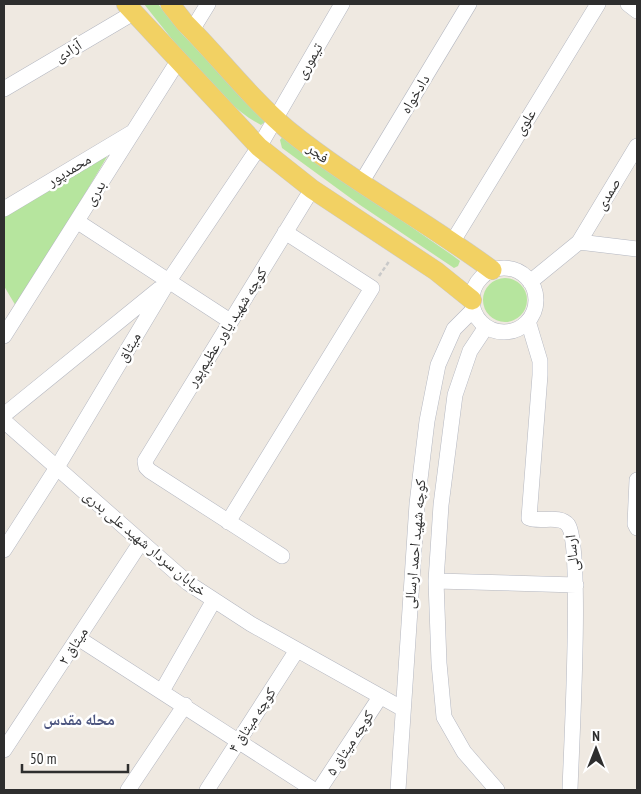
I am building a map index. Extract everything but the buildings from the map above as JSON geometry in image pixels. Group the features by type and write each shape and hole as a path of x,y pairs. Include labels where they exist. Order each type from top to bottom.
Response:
{"main road":[{"name":"فجر","path":"170,4 275,118 316,152 361,184 453,241 492,270"},
{"path":"129,8 259,147 312,189 436,271 472,305"}],"street":[{"path":"192,30 208,4"},
{"name":"تیموری","path":"259,147 342,4"},
{"name":"دادخواه","path":"361,184 469,4"},
{"name":"علوی","path":"453,241 598,4"},
{"path":"628,4 637,11"},
{"name":"آزادی","path":"4,89 129,8"},
{"name":"بدری","path":"6,324 78,222 178,61"},
{"name":"محمدپور","path":"4,209 134,131"},
{"name":"صمدی","path":"530,282 579,242 637,146"},
{"name":"میثاق","path":"4,550 56,469 168,282 259,147"},
{"name":"کوچه شهید یاور عظیم‌پور","path":"228,522 146,467 145,461 312,189"},
{"path":"78,222 230,321"},
{"path":"282,556 228,522 372,288 285,232"},
{"path":"579,242 637,249"},
{"path":"502,268 523,274 530,282 535,292 536,302 533,313 528,321 521,327 503,332 486,327 472,305 477,282 492,270 502,268"},
{"path":"4,415 168,282"},
{"name":"کوچه شهید احمد ارسالی","path":"398,790 417,504 427,429 438,365 454,329 472,305"},
{"name":"ارسالی","path":"528,321 540,361 529,518 534,520 559,520 568,524 572,532 576,585 570,790"},
{"name":"کوچه شهید احمد ارسالی","path":"486,327 470,351 455,395 441,505 436,581 439,663 444,717 464,752 497,790"},
{"name":"خیابان سردار شهید علی بدری","path":"4,420 56,469 188,583 251,624 403,709"},
{"path":"427,429 440,426 449,436"},
{"path":"637,480 637,528"},
{"name":"میثاق ۲","path":"4,750 141,542"},
{"path":"436,581 576,585"},
{"path":"162,691 214,600"},
{"path":"78,638 185,705 314,790"},
{"name":"کوچه میثاق ۴","path":"207,790 297,650"},
{"name":"کوچه میثاق ۵","path":"319,790 380,697"},
{"path":"128,790 185,705"}],"path":[{"path":"372,288 398,247"}],"green space":[{"path":"144,4 158,4 182,34 266,121 261,125 230,103 198,70"},
{"path":"284,135 362,193 460,261 458,266 454,268 360,205 282,148 280,140"},
{"path":"111,150 17,308 4,286 4,215"},
{"path":"501,278 509,278 521,284 527,300 521,316 509,322 501,322 489,316 483,304 483,296 489,284"}],"district":[{"name":"محله مقدس","path":"79,719"}]}
